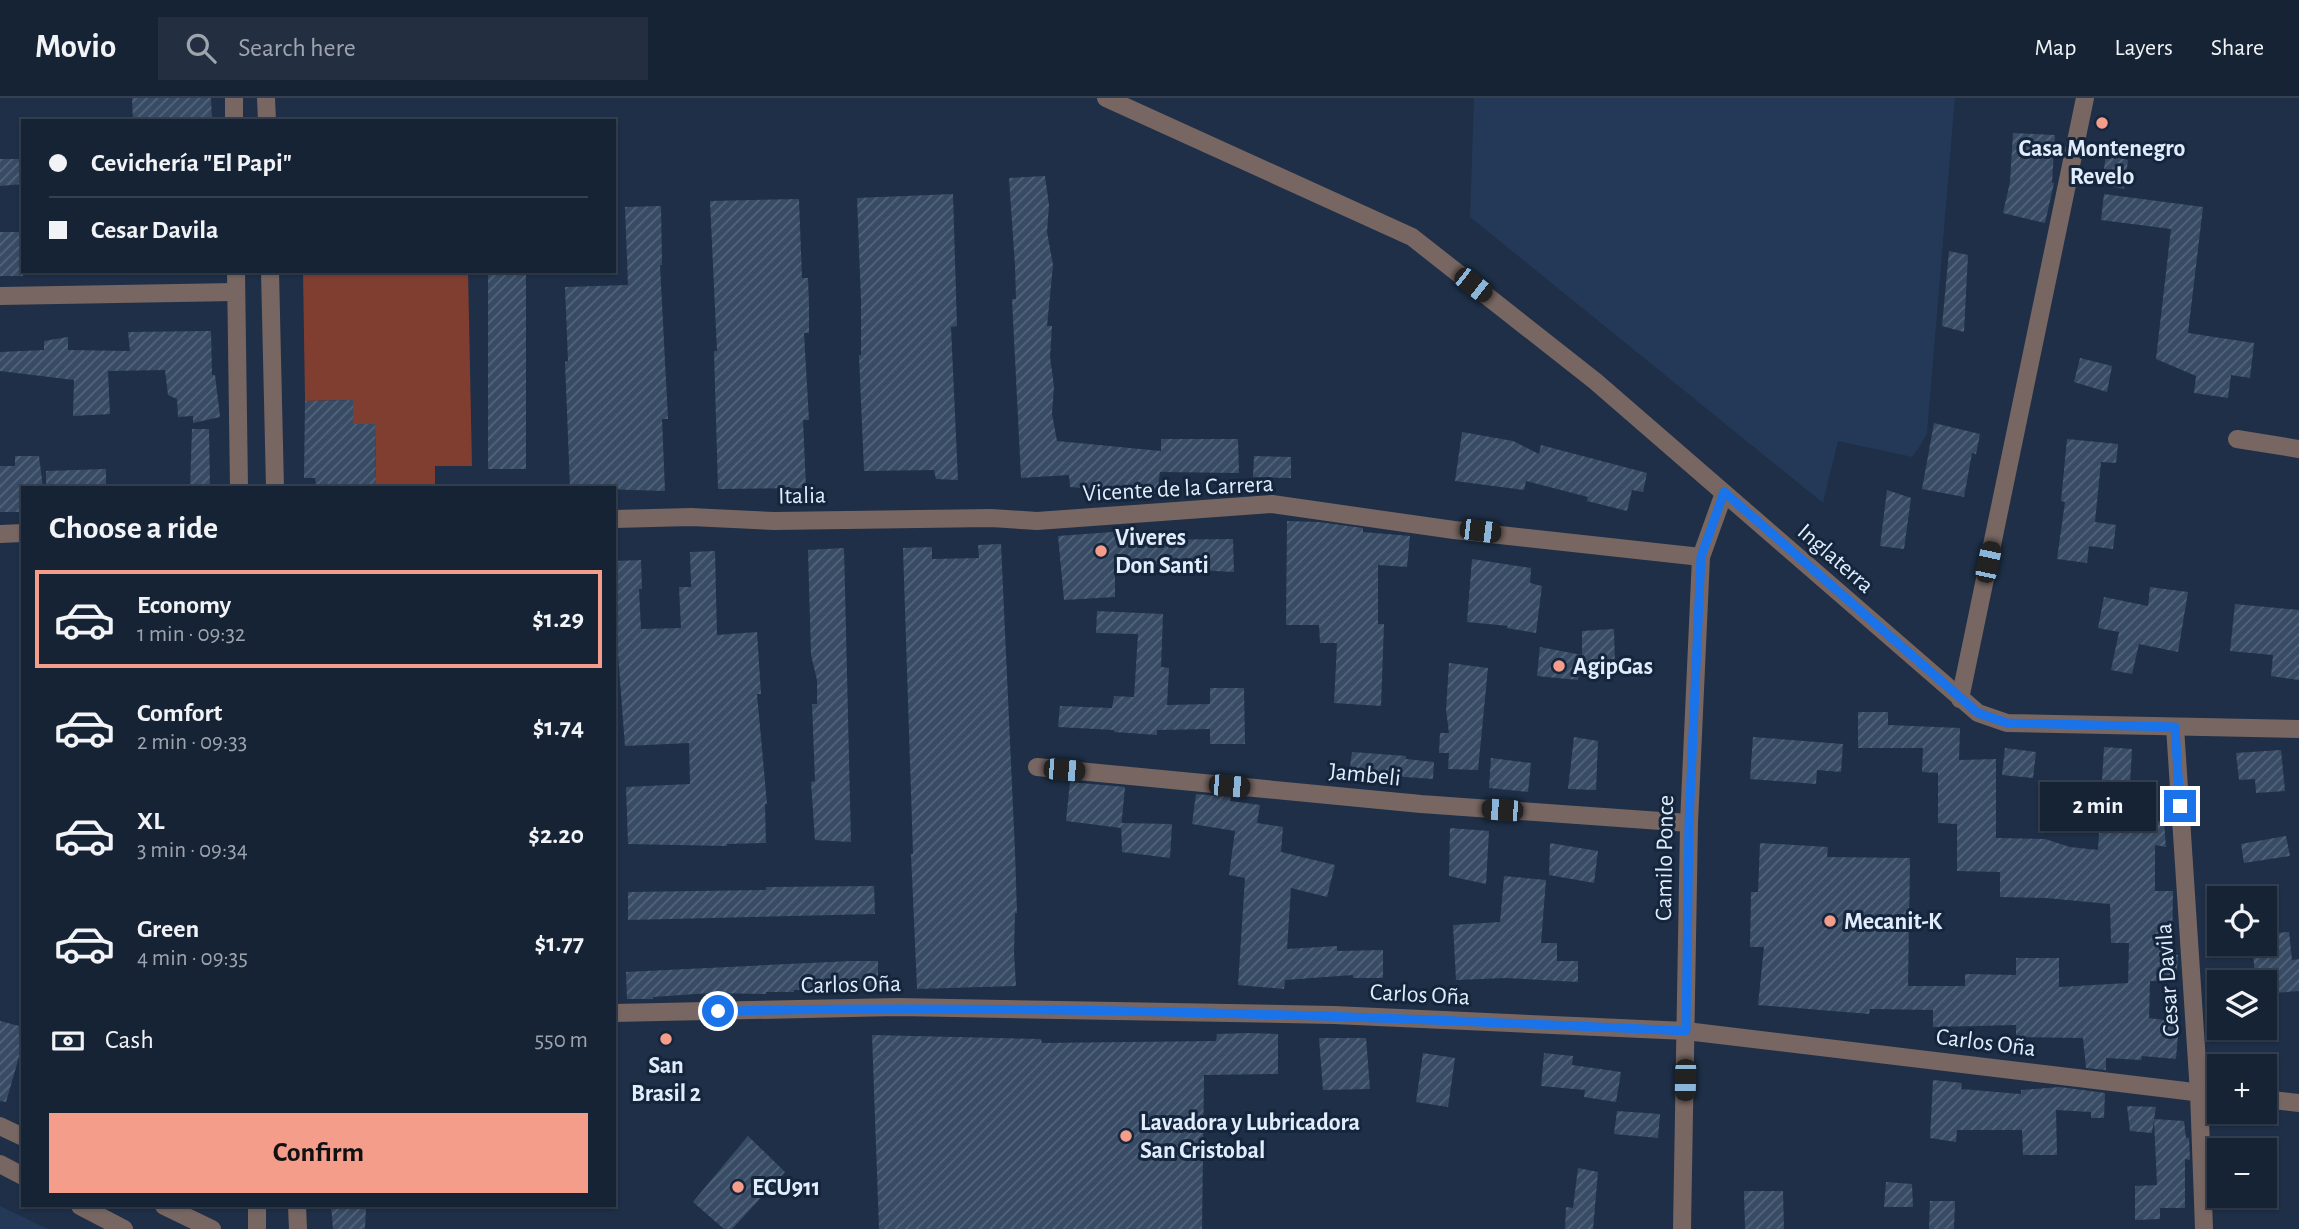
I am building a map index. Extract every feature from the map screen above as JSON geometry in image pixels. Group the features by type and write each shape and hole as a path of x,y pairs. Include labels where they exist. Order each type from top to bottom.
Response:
{"street":[{"path":"234,98 234,119"},
{"path":"266,98 267,119"},
{"name":"Inglaterra","path":"1106,98 1412,237 1595,381 1978,713 2007,723 2299,729"},
{"path":"1960,699 2084,98"},
{"path":"236,273 239,486"},
{"path":"270,273 275,486"},
{"path":"0,296 236,292"},
{"path":"2237,439 2299,449"},
{"name":"Camilo Ponce","path":"1682,1229 1689,822 1701,557 1724,492"},
{"name":"Vicente de la Carrera","path":"991,518 1037,520 1272,505 1454,530 1701,557"},
{"name":"Italia","path":"616,519 691,517 774,521 991,518"},
{"path":"0,534 21,533"},
{"name":"Cesar Davila","path":"2175,727 2199,1093 2204,1229"},
{"name":"Jambeli","path":"1037,767 1421,804 1689,822"},
{"name":"Carlos Oña","path":"616,1013 898,1007 1334,1015 1686,1031 2207,1094"},
{"path":"2277,1100 2299,1103"},
{"path":"0,1126 21,1136"},
{"path":"0,1164 21,1175"},
{"path":"82,1207 124,1229"},
{"path":"166,1207 212,1229"},
{"path":"257,1207 257,1229"},
{"path":"296,1207 298,1229"}],"shaded area":[{"path":"1474,98 1955,98 1927,433 1912,457 1838,441 1823,503 1470,217"},
{"path":"303,273 468,273 472,466 435,466 435,486 376,486 375,425 353,424 352,400 305,401"},
{"path":"0,1206 48,1229 0,1229"}],"building":[{"path":"132,98 211,98 212,119 133,119"},
{"path":"2013,133 2055,135 2054,183 2045,223 2003,213 2010,182"},
{"path":"2106,154 2128,160 2124,189 2102,184"},
{"path":"0,159 21,159 21,184 0,186"},
{"path":"1045,176 1049,205 1047,232 1053,265 1047,326 1052,326 1052,414 1057,441 1161,451 1161,439 1238,439 1239,473 1160,472 1157,494 1070,487 1069,475 1021,478 1012,299 1016,299 1015,266 1009,178"},
{"path":"953,194 957,326 951,327 958,480 936,479 934,470 864,471 857,198"},
{"path":"2104,194 2203,207 2188,333 2254,343 2250,378 2231,375 2228,398 2194,393 2196,376 2156,359 2171,229 2101,220"},
{"path":"799,199 802,278 808,278 809,304 809,333 804,333 809,420 803,420 806,488 718,489 714,351 717,351 710,201"},
{"path":"661,206 660,265 668,419 662,419 665,491 616,489 616,486 570,486 565,287 628,285 625,207"},
{"path":"0,232 21,232 23,276 0,276"},
{"path":"1949,251 1968,255 1964,332 1942,326"},
{"path":"488,273 526,273 526,469 488,469"},
{"path":"211,331 212,375 215,375 220,417 193,423 193,416 178,417 177,399 168,395 165,370 108,371 110,414 73,416 74,380 0,371 0,352 44,350 44,341 68,337 68,350 130,351 128,332"},
{"path":"2080,358 2112,366 2107,392 2074,382"},
{"path":"353,400 353,424 375,424 376,486 316,486 315,478 304,478 305,401"},
{"path":"1934,423 1980,434 1976,454 1972,453 1964,497 1922,489"},
{"path":"192,429 209,429 210,486 190,486"},
{"path":"1462,432 1513,441 1539,454 1541,445 1647,473 1643,492 1632,490 1627,511 1587,501 1588,497 1526,481 1524,490 1455,481"},
{"path":"2067,439 2118,444 2116,463 2101,462 2095,522 2116,525 2113,549 2089,546 2087,563 2057,559 2065,502 2061,501"},
{"path":"15,456 39,456 43,486 21,486 21,512 0,512 0,466 15,466"},
{"path":"1254,456 1291,457 1291,478 1253,477"},
{"path":"106,469 106,486 46,486 46,471"},
{"path":"1887,490 1911,498 1904,549 1880,546"},
{"path":"1287,521 1319,522 1363,528 1363,532 1410,536 1407,567 1378,565 1378,624 1384,624 1381,706 1334,703 1337,643 1320,643 1319,625 1286,625"},
{"path":"1140,530 1141,540 1233,539 1234,572 1160,568 1159,564 1115,566 1115,597 1064,600 1058,536"},
{"path":"1001,544 1015,852 1016,986 917,989 903,548 932,547 932,559 979,558 978,545"},
{"path":"844,548 851,842 815,840 811,782 815,781 812,704 817,704 817,680 811,655 808,550"},
{"path":"715,551 717,635 757,632 761,694 757,694 767,804 766,843 727,846 628,844 626,787 690,784 689,743 625,746 616,629 616,561 641,560 641,629 681,628 679,587 691,587 690,552"},
{"path":"1472,559 1531,568 1530,583 1542,586 1536,633 1507,628 1508,626 1467,622"},
{"path":"2150,587 2188,592 2178,652 2139,644 2132,674 2111,670 2119,632 2098,628 2104,597 2148,606"},
{"path":"2235,604 2299,610 2299,680 2271,676 2273,655 2230,651"},
{"path":"1097,611 1163,614 1161,667 1169,668 1167,705 1210,704 1210,688 1244,688 1245,744 1210,744 1210,729 1157,730 1157,735 1058,727 1060,706 1112,708 1114,696 1134,697 1138,634 1096,633"},
{"path":"1614,629 1615,667 1582,669 1582,631"},
{"name":"AgipGas","path":"1540,647 1582,655 1578,680 1537,676"},
{"path":"1449,663 1488,668 1478,770 1448,769 1449,753 1439,753 1440,733 1449,733 1446,710"},
{"path":"1858,712 1888,712 1888,725 1960,728 1959,760 1996,759 1996,838 2045,839 2070,847 2098,850 2104,747 2132,749 2128,819 2164,822 2166,847 2155,845 2155,891 2173,891 2172,955 2178,955 2176,982 2150,981 2149,1018 2179,1022 2176,1059 2142,1056 2141,1060 2106,1058 2106,1070 2086,1068 2083,1038 2016,1037 2016,1025 1933,1027 1933,1010 1870,1009 1869,1014 1758,1005 1764,947 1750,947 1751,892 1758,892 1760,843 1828,847 1827,857 1910,858 1908,986 1965,986 1965,974 2016,975 2016,958 2059,958 2059,987 2128,983 2129,943 2111,943 2110,904 2000,897 2000,872 1957,871 1957,824 1938,823 1938,773 1922,772 1923,748 1858,748"},
{"path":"1574,737 1598,741 1596,790 1568,789"},
{"path":"1753,737 1843,744 1841,772 1817,770 1816,784 1750,779"},
{"path":"2005,748 2036,752 2033,778 2002,775"},
{"path":"2281,750 2285,791 2256,793 2255,779 2239,780 2236,753"},
{"path":"1352,752 1406,756 1406,759 1434,762 1433,779 1349,773"},
{"path":"1491,758 1531,763 1528,792 1489,788"},
{"path":"1070,782 1125,787 1121,828 1066,821"},
{"path":"1196,794 1231,797 1230,801 1260,805 1257,823 1283,827 1281,852 1335,865 1327,897 1291,888 1287,949 1337,946 1337,951 1383,950 1383,978 1353,978 1353,975 1285,980 1284,989 1238,985 1245,878 1229,875 1235,831 1192,824"},
{"path":"1121,823 1172,824 1170,858 1122,852"},
{"path":"1450,828 1489,831 1486,884 1449,876"},
{"path":"2286,836 2290,856 2244,863 2241,844"},
{"path":"1550,843 1598,851 1594,883 1549,875"},
{"path":"1504,876 1546,880 1541,943 1557,943 1557,961 1578,961 1578,982 1506,978 1456,980 1453,925 1500,922"},
{"path":"874,886 875,914 628,920 628,892"},
{"path":"2289,932 2292,960 2299,959 2299,991 2277,993 2277,970 2255,970 2253,956 2277,956 2277,933"},
{"path":"878,961 878,988 794,990 766,994 710,993 627,999 626,972"},
{"path":"0,1021 21,1026 21,1050 6,1102 0,1101"},
{"path":"1217,1034 1278,1034 1278,1074 1204,1075 1202,1229 879,1229 872,1035 1041,1039 1042,1043 1216,1041"},
{"path":"1319,1038 1366,1038 1370,1089 1323,1090"},
{"path":"1423,1053 1455,1058 1448,1107 1416,1102"},
{"path":"1544,1053 1573,1056 1572,1065 1621,1072 1616,1102 1584,1097 1585,1090 1541,1086"},
{"path":"1933,1080 1962,1083 1961,1089 2021,1094 2021,1090 2060,1087 2105,1093 2104,1118 2091,1118 2091,1112 2056,1110 2057,1155 2023,1155 2022,1130 1957,1130 1956,1142 1930,1138"},
{"path":"2127,1106 2156,1107 2154,1119 2184,1121 2186,1138 2189,1138 2190,1160 2185,1159 2185,1208 2160,1208 2160,1219 2135,1220 2135,1186 2157,1185 2154,1120 2152,1133 2130,1131"},
{"path":"1617,1111 1660,1114 1658,1138 1614,1134"},
{"name":"ECU911","path":"748,1136 785,1172 732,1229 724,1229 693,1202"},
{"path":"1578,1168 1598,1172 1593,1229 1565,1229 1566,1207 1573,1208"},
{"path":"1886,1182 1912,1184 1913,1207 1884,1207"},
{"path":"1744,1191 1783,1191 1784,1229 1745,1229"},
{"path":"1930,1201 1955,1201 1954,1229 1929,1229"},
{"path":"331,1207 366,1207 365,1229 333,1229"}],"place":[{"name":"Casa Montenegro Revelo","path":"2102,123"},
{"name":"Viveres Don Santi","path":"1101,551"},
{"name":"AgipGas","path":"1559,666"},
{"name":"Mecanit-K","path":"1830,921"},
{"name":"San Brasil 2","path":"666,1039"},
{"name":"Lavadora y Lubricadora San Cristobal","path":"1126,1136"},
{"name":"ECU911","path":"738,1187"}],"route":[{"path":"718,1011 898,1007 1334,1015 1686,1031 1689,822 1701,557 1724,492 1978,713 2007,723 2175,727 2180,806"}]}
